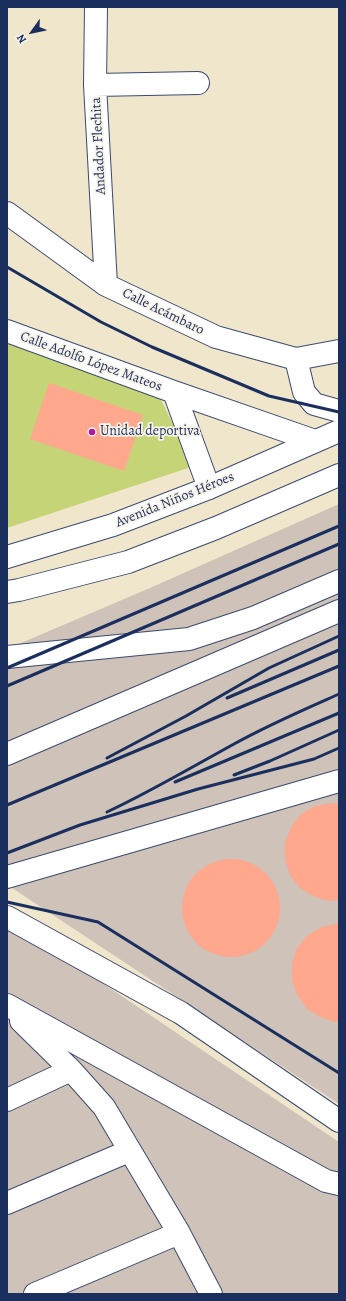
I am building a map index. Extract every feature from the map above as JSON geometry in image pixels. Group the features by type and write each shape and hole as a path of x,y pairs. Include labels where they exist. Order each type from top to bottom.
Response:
{"street":[{"name":"Andador Flechita","path":"96,7 95,85 106,285"},
{"path":"95,85 198,83"},
{"name":"Calle Acámbaro","path":"7,213 106,285 216,337 296,359 339,351"},
{"name":"Calle Adolfo López Mateos","path":"7,331 174,392 315,441"},
{"path":"296,359 304,392 314,404 339,411"},
{"name":"Calle Adolfo López Mateos","path":"174,392 209,488"},
{"name":"Avenida Niños Héroes","path":"7,557 113,525 209,488 339,431"},
{"path":"7,592 128,562 216,528 339,475"},
{"path":"7,657 188,640 253,618 339,581"},
{"path":"7,754 339,610"},
{"path":"7,877 339,781"},
{"path":"7,917 181,1013 339,1121"},
{"path":"7,1006 71,1070 104,1107 178,1233 211,1294"},
{"path":"7,1006 326,1181 339,1184"},
{"path":"7,1100 71,1070"},
{"path":"7,1204 130,1151"},
{"path":"35,1294 178,1233"}],"shaded area":[{"path":"339,504 339,1104 9,886 7,881 7,649 150,588"},
{"path":"7,919 339,1142 339,1294 7,1294"}],"green space":[{"name":"Unidad deportiva","path":"7,335 160,398 194,466 7,528"}],"building":[{"path":"49,383 143,415 124,471 30,439"},
{"path":"332,803 339,804 339,900 328,901 313,896 300,888 290,875 285,859 285,843 291,827 301,814 315,806"},
{"path":"231,859 241,860 258,867 272,881 279,898 279,918 272,935 258,949 241,956 231,957 221,956 204,949 190,935 183,918 182,908 183,898 190,881 204,867 221,860"},
{"path":"339,923 339,1021 335,1022 320,1017 307,1009 297,995 292,980 292,963 297,948 308,935 322,927"}],"railway":[{"path":"7,267 101,322 152,347 269,396 339,412"},
{"path":"7,668 339,526"},
{"path":"7,686 339,544"},
{"path":"107,758 186,716 269,668 339,636"},
{"path":"227,698 339,650"},
{"path":"7,805 339,666"},
{"path":"107,812 155,788 260,730 339,694"},
{"path":"175,782 339,713"},
{"path":"234,775 270,761 339,730"},
{"path":"7,853 80,825 198,789 314,759 339,748"},
{"path":"7,902 98,922 339,1073"}],"place":[{"name":"Unidad deportiva","path":"92,432"}]}
